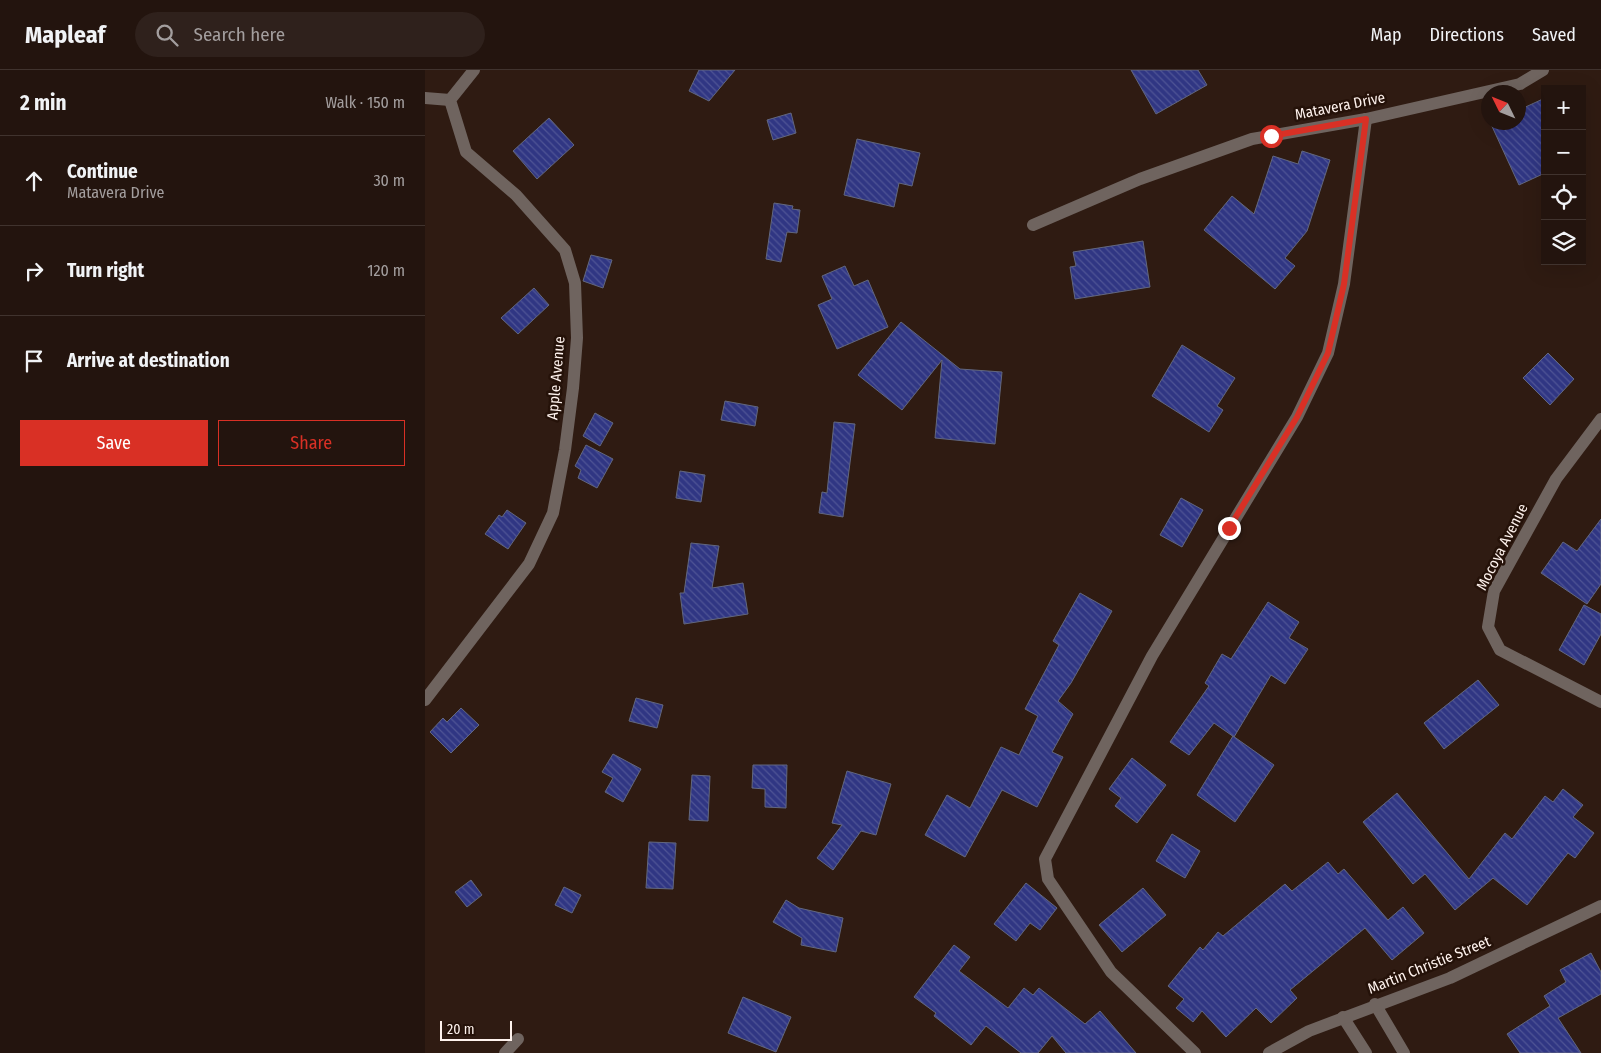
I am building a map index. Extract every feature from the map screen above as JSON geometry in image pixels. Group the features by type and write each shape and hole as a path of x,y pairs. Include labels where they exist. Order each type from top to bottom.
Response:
{"street":[{"path":"425,98 450,100 474,70"},
{"name":"Matavera Drive","path":"1033,225 1139,179 1252,139 1366,119 1520,84 1543,70"},
{"name":"Apple Avenue","path":"425,700 529,564 553,513 565,450 577,338 575,283 565,250 516,195 467,152 450,100"},
{"path":"1195,1053 1111,972 1048,879 1045,859 1152,656 1297,417 1328,353 1344,284 1366,119"},
{"name":"Mocoya Avenue","path":"1601,420 1556,479 1532,522 1495,592 1488,627 1500,650 1601,702"},
{"name":"Martin Christie Street","path":"1269,1053 1309,1031 1375,1004 1450,978 1601,906"},
{"path":"1375,1004 1404,1053"},
{"path":"1343,1017 1366,1053"},
{"path":"505,1053 518,1039"}],"building":[{"path":"699,70 735,70 709,101 689,91"},
{"path":"1131,70 1198,70 1207,85 1156,114"},
{"path":"1541,100 1541,175 1519,185 1494,130 1526,130 1526,107"},
{"path":"791,113 796,133 773,140 767,120"},
{"path":"549,118 574,145 537,179 513,151"},
{"path":"857,139 920,153 912,186 899,183 894,207 844,195"},
{"path":"1302,151 1330,160 1307,231 1285,258 1295,266 1275,289 1204,230 1232,196 1254,214 1273,156 1298,164"},
{"path":"774,203 793,206 792,209 800,210 797,233 787,232 781,262 766,259"},
{"path":"1143,241 1150,287 1075,299 1070,267 1076,266 1073,252"},
{"path":"591,255 612,260 603,288 583,281"},
{"path":"845,266 854,286 868,280 888,327 837,349 818,305 832,299 822,276"},
{"path":"534,288 549,305 518,334 501,318"},
{"path":"901,322 960,369 1002,372 995,444 935,438 942,360 902,410 858,375"},
{"path":"1182,345 1235,378 1217,406 1223,410 1209,432 1152,396"},
{"path":"1548,353 1574,379 1550,405 1523,378"},
{"path":"725,401 758,407 755,426 721,420"},
{"path":"595,413 613,423 600,446 583,436"},
{"path":"834,422 855,424 843,517 819,513 822,492 827,493"},
{"path":"586,445 613,459 597,488 578,478 581,470 575,466"},
{"path":"680,471 705,475 701,502 676,498"},
{"path":"1181,498 1203,510 1182,547 1160,535"},
{"path":"507,510 526,523 508,549 485,534 499,515 502,517"},
{"path":"1601,519 1601,584 1587,604 1541,573 1563,542 1577,551"},
{"path":"691,543 719,546 712,588 743,583 748,614 684,624 680,593 684,593"},
{"path":"1080,593 1112,611 1071,683 1058,701 1073,714 1052,752 1063,757 1037,807 1002,790 965,857 925,835 947,795 970,808 1001,747 1019,755 1038,716 1025,709 1059,645 1053,641"},
{"path":"1268,602 1299,622 1289,638 1308,649 1285,684 1271,675 1234,737 1214,723 1189,755 1170,742 1209,686 1205,683 1222,654 1231,659"},
{"path":"1584,605 1601,614 1601,634 1584,665 1559,650"},
{"path":"1478,680 1499,705 1444,749 1424,723"},
{"path":"636,698 663,705 657,728 629,721"},
{"path":"461,708 479,725 451,753 430,732 443,718 447,722"},
{"path":"1233,736 1274,765 1235,822 1197,795"},
{"path":"613,754 641,769 623,802 605,792 613,778 602,772"},
{"path":"1132,758 1166,785 1137,823 1115,806 1121,798 1109,789"},
{"path":"753,765 787,765 786,808 765,807 765,789 752,788"},
{"path":"847,771 891,784 876,835 861,831 833,870 817,858 842,825 832,823"},
{"path":"692,775 710,776 708,821 689,820"},
{"path":"1563,789 1583,805 1573,817 1594,833 1575,858 1568,853 1527,905 1493,878 1455,910 1425,874 1413,884 1363,822 1397,793 1469,879 1505,833 1512,839 1545,796 1553,802"},
{"path":"1172,834 1200,851 1185,878 1156,861"},
{"path":"649,842 676,843 673,889 646,888"},
{"path":"1328,862 1338,874 1344,869 1388,920 1403,907 1424,933 1392,960 1365,928 1290,990 1297,998 1271,1023 1256,1008 1226,1037 1202,1011 1193,1022 1176,1008 1184,999 1168,986 1200,947 1203,950 1218,932 1223,936 1285,884 1292,891"},
{"path":"471,880 482,895 467,907 455,892"},
{"path":"1026,883 1057,908 1040,930 1030,923 1016,941 994,924"},
{"path":"564,887 581,895 572,913 555,905"},
{"path":"1143,888 1166,915 1122,952 1099,925"},
{"path":"786,900 799,908 843,918 836,952 801,945 802,938 773,922"},
{"path":"954,945 970,957 959,971 1008,1008 1024,988 1033,995 1039,988 1085,1024 1100,1011 1136,1053 1066,1053 1052,1036 1038,1053 1021,1053 986,1026 971,1045 934,1016 936,1013 914,997"},
{"path":"1591,953 1601,972 1601,994 1558,1018 1581,1053 1520,1053 1507,1034 1550,1006 1544,996 1566,982 1560,970"},
{"path":"743,997 791,1017 776,1052 728,1033"}],"route":[{"path":"1229,528 1297,417 1328,353 1344,284 1366,119 1271,136"}]}
